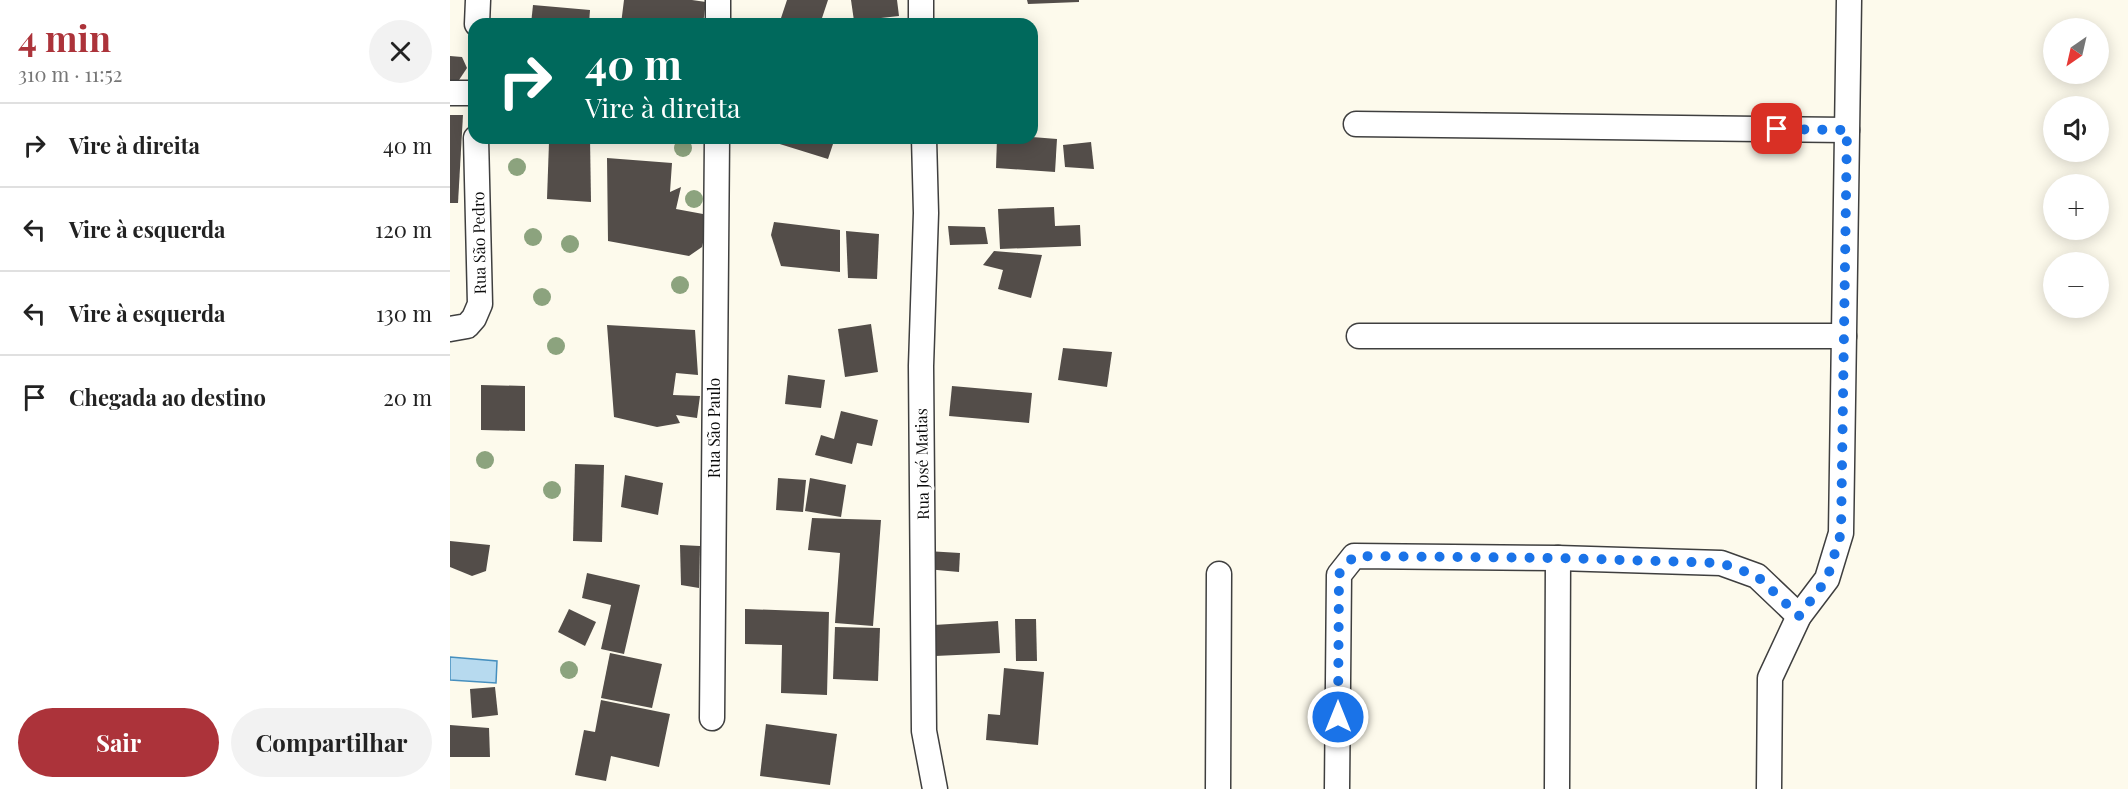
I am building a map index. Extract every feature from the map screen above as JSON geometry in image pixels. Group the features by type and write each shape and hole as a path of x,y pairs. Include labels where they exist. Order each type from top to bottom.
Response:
{"street":[{"path":"477,18 478,0"},
{"path":"718,0 718,18"},
{"path":"921,0 921,18"},
{"path":"1769,789 1770,678 1799,616 1827,579 1841,533 1849,0"},
{"path":"450,93 468,93"},
{"path":"1356,124 1847,130"},
{"name":"Rua São Pedro","path":"450,329 467,326 474,318 480,304 476,144"},
{"name":"Rua São Paulo","path":"712,718 717,144"},
{"name":"Rua José Matias","path":"924,144 926,213 921,366 924,731 935,789"},
{"path":"1359,336 1844,336"},
{"path":"1337,789 1339,574 1354,556 1558,558 1721,563 1757,576 1799,616"},
{"path":"1557,789 1558,558"},
{"path":"1218,789 1219,574"}],"water":[{"path":"450,657 497,661 496,683 450,680"}],"building":[{"path":"624,0 706,2 704,18 622,18"},
{"path":"787,0 828,0 822,18 781,18"},
{"path":"851,0 897,0 899,16 854,18"},
{"path":"1027,0 1079,0 1079,2 1028,4"},
{"path":"533,5 590,10 589,18 532,18"},
{"path":"450,56 462,57 467,68 459,80 450,80"},
{"path":"450,115 463,115 458,203 450,203"},
{"path":"1038,137 1057,139 1055,172 996,168 997,144 1038,144"},
{"path":"1091,142 1094,169 1065,167 1063,145"},
{"path":"549,144 590,144 591,202 547,199"},
{"path":"780,144 833,144 828,159"},
{"path":"607,158 672,163 670,192 681,187 676,209 703,214 705,234 702,247 689,256 608,241"},
{"path":"1054,207 1055,226 1080,225 1081,246 1000,249 998,209"},
{"path":"774,222 840,230 840,272 781,266 771,235"},
{"path":"948,226 985,227 988,244 950,245"},
{"path":"846,231 879,234 877,279 848,278"},
{"path":"994,251 1042,255 1031,298 998,289 1003,270 983,265"},
{"path":"871,324 878,372 845,377 838,329"},
{"path":"607,325 695,330 698,375 676,373 673,395 700,396 697,418 676,415 680,423 657,427 614,417"},
{"path":"1063,348 1112,352 1107,387 1058,380"},
{"path":"788,375 825,380 821,408 785,404"},
{"path":"481,385 525,386 525,431 481,430"},
{"path":"952,386 1032,393 1029,423 949,416"},
{"path":"841,411 878,420 872,446 857,443 852,464 815,455 821,435 834,439"},
{"path":"575,464 604,465 602,542 573,541"},
{"path":"625,475 663,483 658,515 621,507"},
{"path":"778,478 806,480 803,512 776,510"},
{"path":"810,478 846,485 841,517 805,511"},
{"path":"812,518 881,520 873,626 835,623 840,553 808,550"},
{"path":"450,541 490,545 486,571 472,576 450,567"},
{"path":"680,545 700,546 699,588 681,585"},
{"path":"927,551 960,553 959,572 926,569"},
{"path":"587,573 640,585 624,654 601,649 611,605 582,598"},
{"path":"569,609 596,622 585,646 558,632"},
{"path":"745,609 829,612 827,695 781,693 782,645 745,644"},
{"path":"1015,619 1036,619 1037,661 1016,661"},
{"path":"998,621 1000,653 935,656 934,625"},
{"path":"835,627 880,628 878,681 833,679"},
{"path":"610,653 662,664 652,708 601,698"},
{"path":"1004,668 1044,672 1038,745 986,740 988,714 1000,715"},
{"path":"495,687 498,715 472,718 470,689"},
{"path":"601,700 670,714 659,767 611,756 606,781 575,775 584,730 595,732"},
{"path":"766,724 837,734 830,785 760,776"},
{"path":"450,725 489,728 490,757 450,757"}],"route":[{"path":"1338,717 1339,574 1354,556 1558,558 1721,563 1757,576 1799,616 1827,579 1841,533 1847,130 1777,129"}]}
